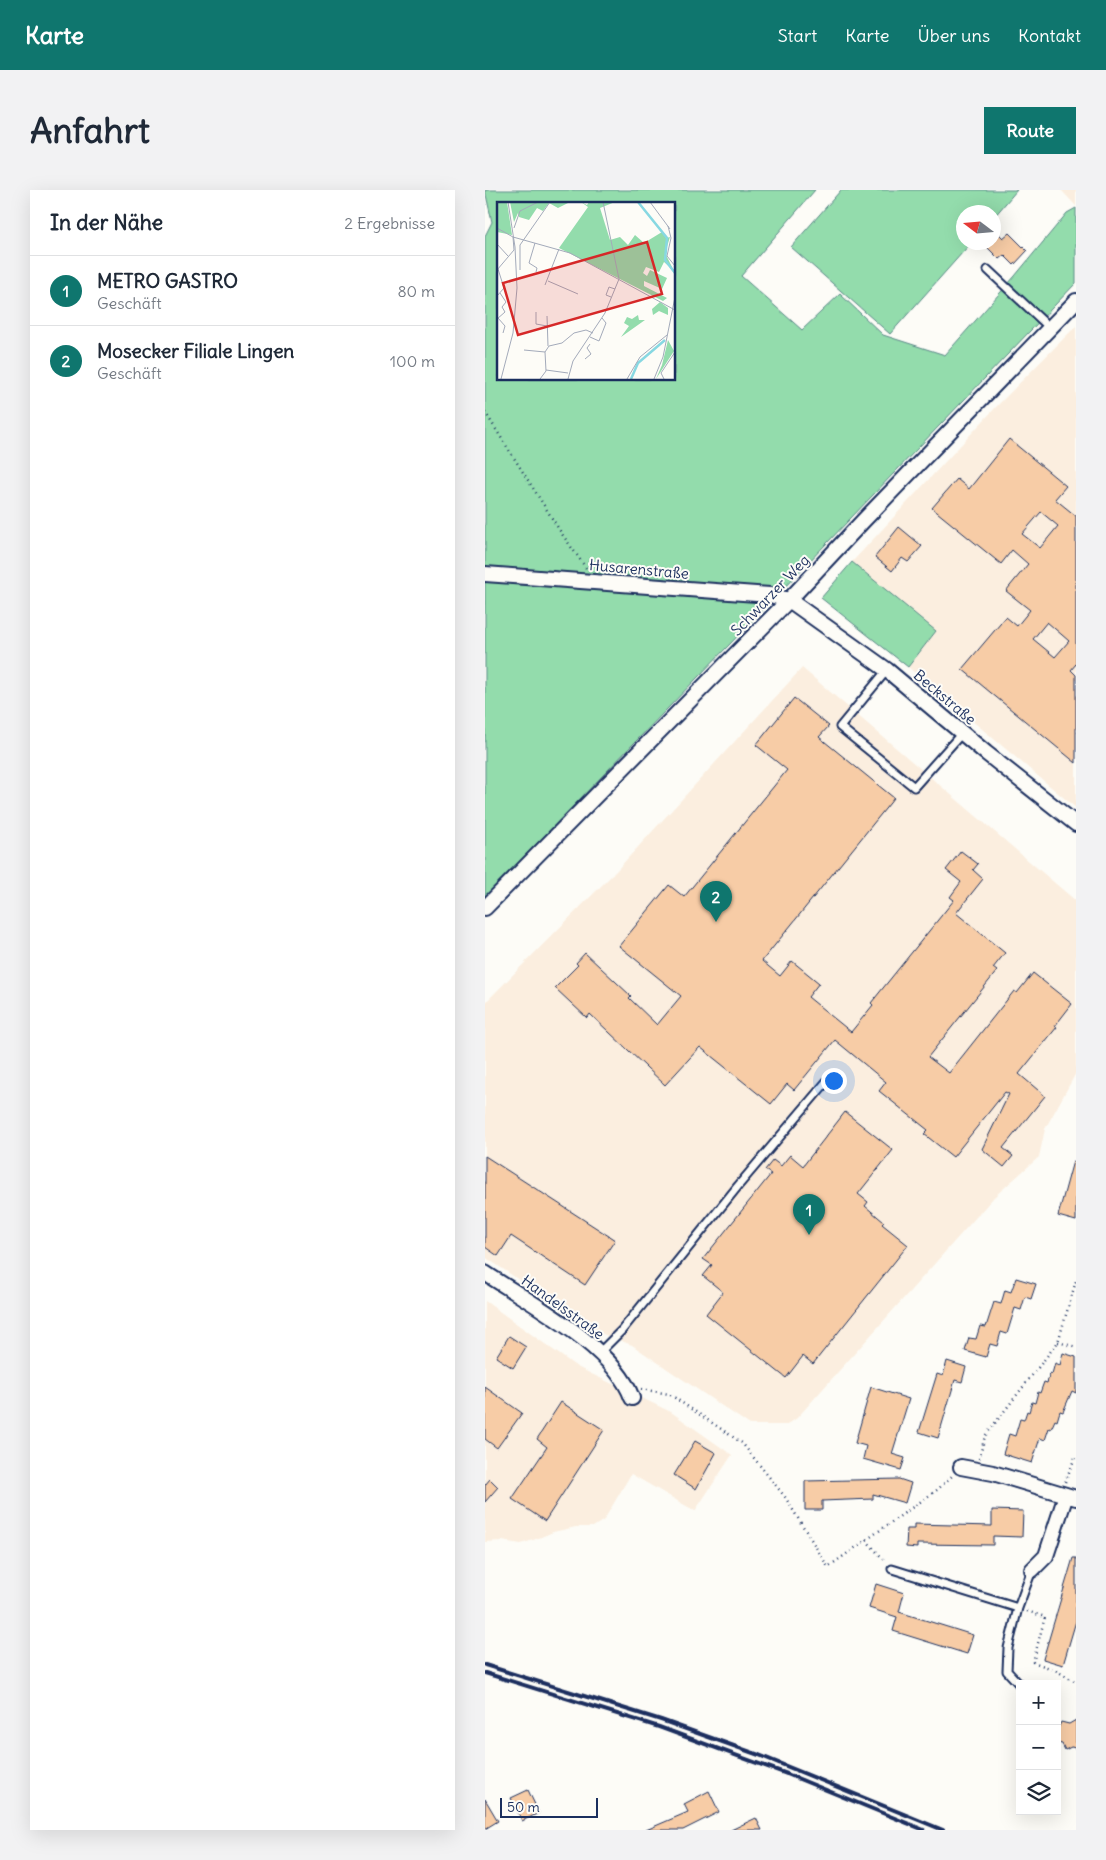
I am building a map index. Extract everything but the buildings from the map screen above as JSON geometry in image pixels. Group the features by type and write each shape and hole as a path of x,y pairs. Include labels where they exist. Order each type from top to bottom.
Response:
{"street":[{"name":"Schwarzer Weg","path":"485,908 789,600 1076,301"},
{"name":"Husarenstraße","path":"485,574 589,580 770,595 789,600"},
{"name":"Beckstraße","path":"789,600 887,670 1076,824"},
{"name":"Handelsstraße","path":"485,1273 580,1336 609,1363 629,1392"},
{"path":"961,1467 993,1473 1067,1495 1046,1556 1032,1570"}],"lane":[{"path":"988,270 1050,328"},
{"path":"887,670 840,727 914,787 962,733"},
{"path":"599,1353 623,1330 738,1186 827,1081"},
{"path":"892,1569 1018,1608"},
{"path":"1016,1681 1007,1671 1008,1648 1018,1608 1032,1570"}],"path":[{"path":"485,412 562,534 586,568 589,580"},
{"path":"975,1470 985,1436 1057,1342 1076,1281"},
{"path":"1057,1342 1076,1347"},
{"path":"629,1392 669,1394 742,1443 785,1497 828,1567 937,1490 961,1467"},
{"path":"1067,1495 1076,1455"},
{"path":"866,1540 892,1569"},
{"path":"1018,1608 1045,1617 1033,1662 1055,1670 1076,1682"}],"shaded area":[{"path":"1061,190 1076,190 1076,206"},
{"path":"1076,326 1076,808 908,667 936,631 852,562 997,406"},
{"path":"802,668 1076,901 1076,1073 1045,1129 1039,1157 994,1197 797,1418 787,1425 750,1425 632,1345 595,1331 485,1257 485,1003 617,870"},
{"path":"485,1301 577,1367 671,1412 732,1455 695,1511 631,1474 604,1520 593,1527 576,1527 553,1532 521,1544 502,1541 485,1542"}],"green space":[{"path":"485,190 815,190 741,276 802,330 840,294 883,335 945,355 1015,276 1067,213 1076,208 1076,283 485,897 485,236 492,222"},
{"path":"841,190 1017,190 1001,209 1001,205 956,205 956,250 965,250 890,334 791,247"},
{"path":"852,562 936,631 908,667 821,598"}],"railway":[{"path":"485,1665 661,1720 759,1755 943,1830"},
{"path":"485,1673 659,1727 787,1774 924,1830"}],"place":[{"name":"Mosecker Filiale Lingen","path":"716,922"},
{"name":"METRO GASTRO","path":"809,1235"}]}
